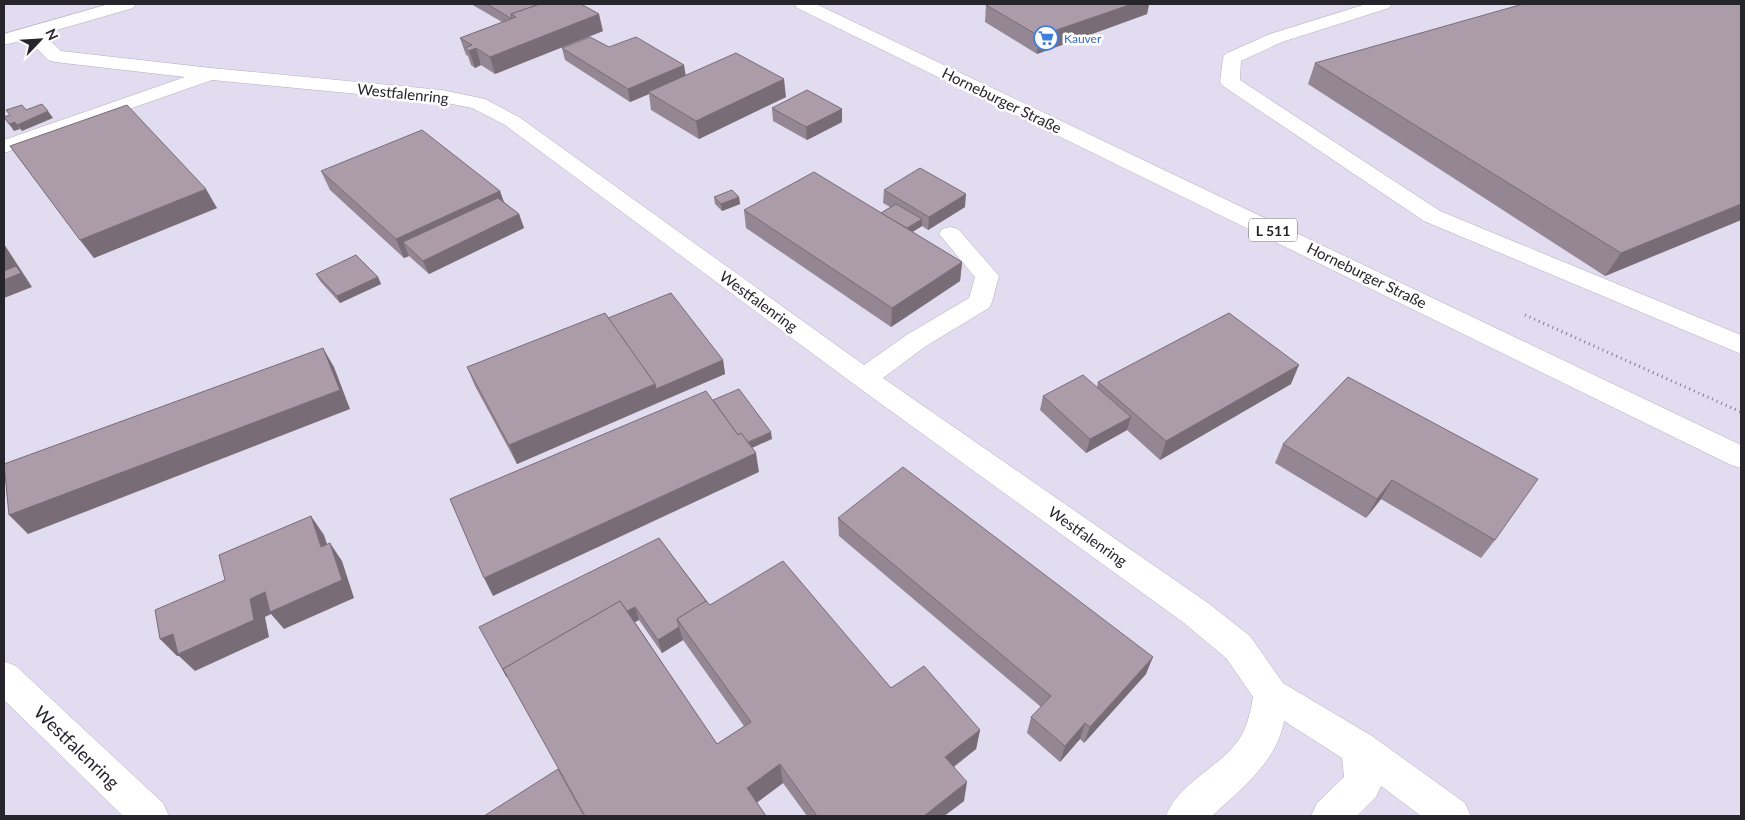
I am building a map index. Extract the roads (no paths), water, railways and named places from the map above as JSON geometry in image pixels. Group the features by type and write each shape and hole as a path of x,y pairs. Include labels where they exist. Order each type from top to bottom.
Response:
{"street":[{"path":"4,40 127,4"},
{"name":"Horneburger Straße","path":"803,4 1741,458"},
{"path":"1383,4 1276,38 1232,58 1230,82 1432,216 1741,345"},
{"name":"Westfalenring","path":"31,32 55,56 211,74 442,96 478,103 512,121 864,378 1196,612 1238,647 1271,694"},
{"path":"4,147 211,74"},
{"path":"864,378 917,340 980,302 987,276 950,234"},
{"name":"Westfalenring","path":"4,677 150,816"},
{"path":"1185,816 1247,759 1265,728 1271,694 1359,748 1435,810"},
{"path":"1330,816 1363,784 1359,748"}],"place":[{"name":"Kauver","path":"1046,38"}]}
